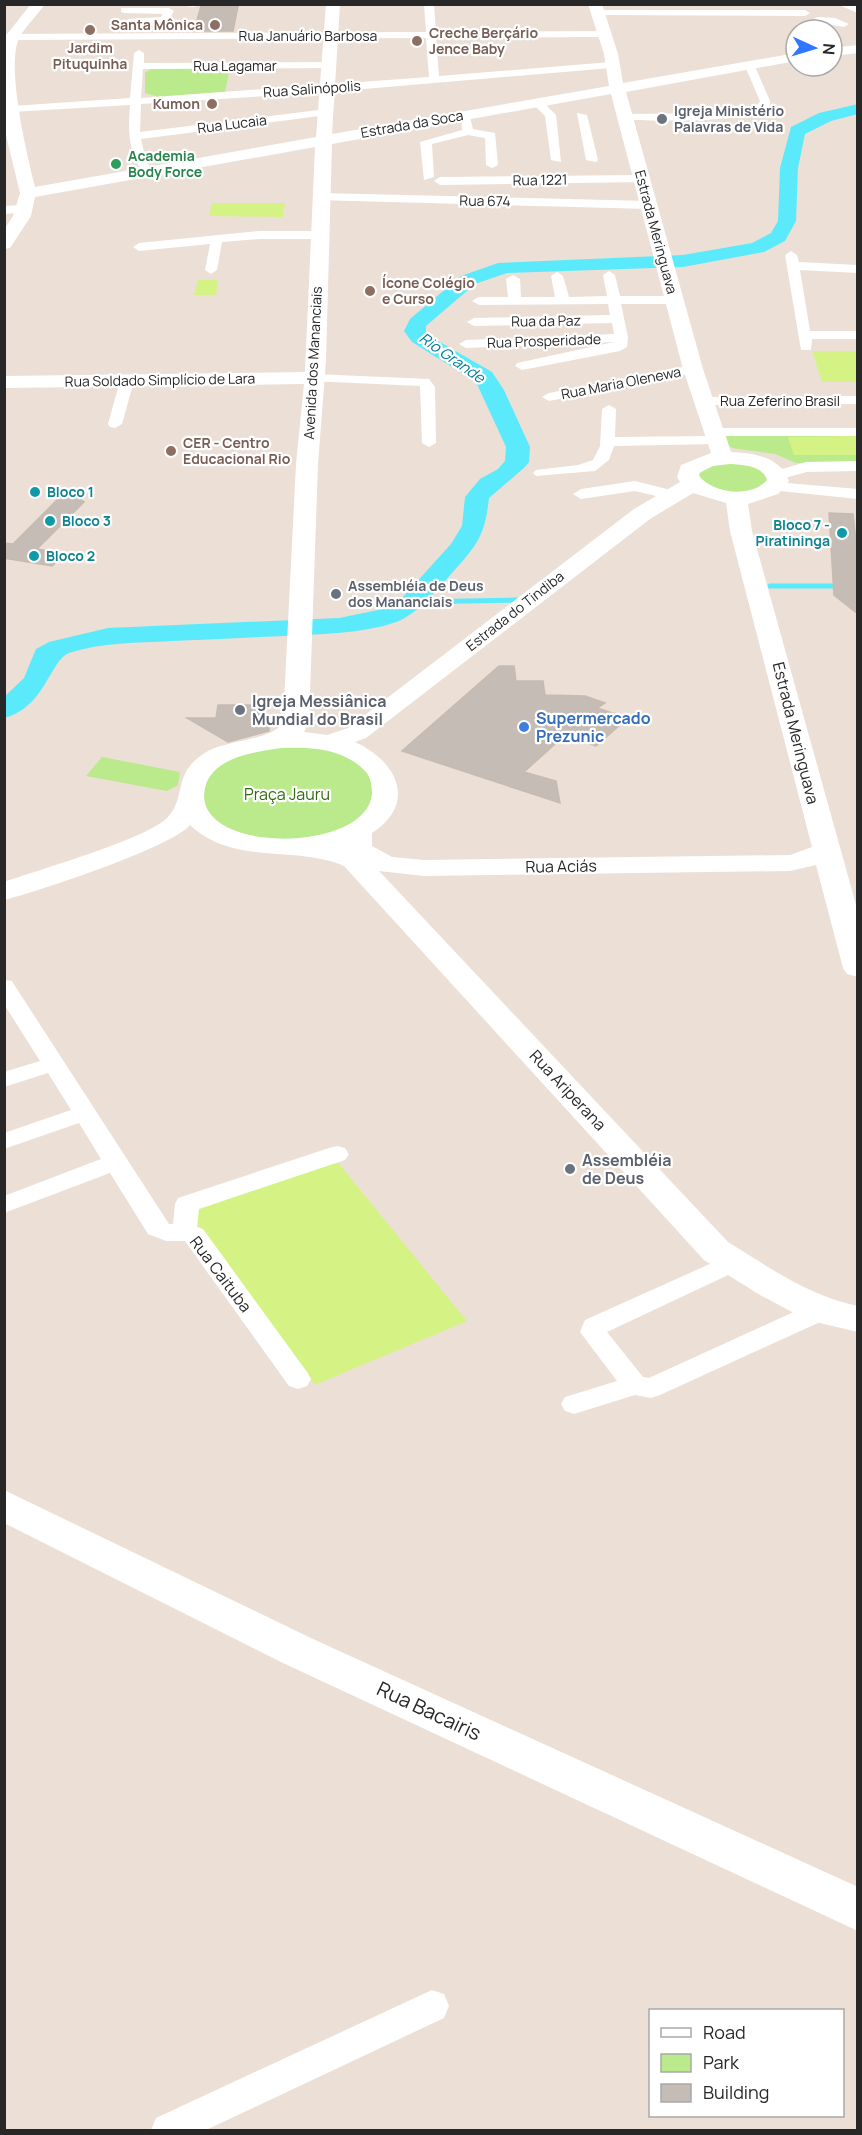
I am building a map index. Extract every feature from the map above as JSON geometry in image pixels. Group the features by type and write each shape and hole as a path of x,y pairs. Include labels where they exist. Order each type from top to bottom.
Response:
{"street":[{"path":"4,244 26,194 9,135 12,110 7,52 8,37 39,4"},
{"path":"109,37 126,7 170,8 194,4"},
{"name":"Avenida dos Mananciais","path":"289,731 298,642 307,464 315,378 320,197 333,4"},
{"path":"429,4 434,80"},
{"path":"672,13 671,8 684,4"},
{"path":"783,4 805,13 810,18"},
{"path":"844,4 858,10"},
{"path":"117,21 162,21 170,8"},
{"path":"596,9 672,13 758,9 805,13"},
{"name":"Estrada Meringuava","path":"596,9 611,54 611,65 693,369 718,443"},
{"path":"758,9 765,26"},
{"name":"Rua Januário Barbosa","path":"8,37 603,34"},
{"path":"4,210 26,194 147,171 138,159 134,101 140,66 140,37"},
{"name":"Estrada da Soca","path":"147,171 289,146 326,132 364,133 784,59"},
{"path":"626,117 725,116 760,109 765,105 765,101 749,64"},
{"name":"Rua Lagamar","path":"140,66 330,65"},
{"name":"Rua Salinópolis","path":"12,110 329,88 611,65"},
{"path":"537,102 549,112 592,160"},
{"path":"557,160 581,114"},
{"path":"465,115 468,132 490,135 492,165"},
{"name":"Rua Lucaia","path":"137,136 326,132"},
{"name":"Rua 1221","path":"468,132 426,142 434,179 641,179"},
{"name":"Rua 674","path":"320,197 649,205"},
{"path":"139,247 217,238 320,235"},
{"path":"211,270 217,238"},
{"path":"858,269 793,261 805,341 858,335"},
{"path":"522,366 610,351 622,341 609,275"},
{"path":"556,276 563,301"},
{"path":"513,279 515,301"},
{"path":"479,301 675,300"},
{"name":"Rua da Paz","path":"474,322 617,319"},
{"name":"Rua Prosperidade","path":"466,344 622,341"},
{"name":"Rua Maria Olenewa","path":"549,397 693,369"},
{"path":"315,378 424,382 428,387 429,443"},
{"name":"Rua Soldado Simplício de Lara","path":"4,382 315,378"},
{"path":"115,424 127,381"},
{"name":"Rua Zeferino Brasil","path":"703,401 858,400"},
{"path":"541,473 581,469 600,463 606,457 609,442 609,409"},
{"path":"609,442 718,443 858,432"},
{"path":"718,443 770,468 776,481"},
{"path":"686,491 690,470 718,443"},
{"path":"581,494 635,486 736,497 766,492 776,481 806,467 858,466"},
{"path":"776,481 858,494"},
{"name":"Estrada do Tindiba","path":"356,743 642,514 686,491"},
{"name":"Estrada Meringuava","path":"736,497 741,531 858,968"},
{"path":"4,892 144,842 184,832 217,833 260,846 293,847 317,844 358,829 378,811 386,791 378,770 356,743 323,742 289,731 230,751 210,762 196,776 190,791 191,807 201,821 217,833"},
{"path":"144,842 175,826 191,807"},
{"name":"Rua Aciás","path":"358,829 357,848 364,855 384,864 424,868 830,864"},
{"name":"Rua Ariperana","path":"293,847 327,850 354,860 716,1251 732,1263 820,1311 858,1319"},
{"path":"393,900 393,888 400,875 424,868"},
{"name":"Rua Caituba","path":"4,986 113,1163 157,1228 169,1234 184,1231 194,1235 298,1379"},
{"path":"4,1080 53,1064"},
{"path":"4,1141 83,1114"},
{"path":"184,1231 187,1204 337,1154"},
{"path":"4,1205 113,1163"},
{"path":"635,1385 593,1332 594,1327 732,1263"},
{"path":"574,1404 635,1385 651,1388 820,1311"},
{"name":"Rua Bacairis","path":"4,1505 298,1650 858,1910"},
{"path":"168,2130 432,2006"}],"green space":[{"path":"230,67 225,92 159,97 145,93 145,73 151,69"},
{"path":"212,203 285,203 283,217 209,216"},
{"path":"198,280 218,280 216,295 194,295"},
{"path":"812,351 857,351 857,382 822,382"},
{"path":"857,434 857,463 796,463 775,454 732,448 726,436"},
{"path":"857,436 857,455 794,455 788,437"},
{"path":"716,463 754,466 761,469 771,480 752,490 735,492 719,489 699,480 701,470"},
{"name":"Praça Jauru","path":"289,745 343,753 362,763 369,771 376,799 354,825 309,841 234,835 203,814 199,786 217,767 250,752"},
{"path":"102,757 180,772 178,785 167,791 86,776"},
{"path":"335,1159 467,1321 315,1385 188,1211"}],"building":[{"name":"Santa Mônica","path":"201,6 238,6 233,31 194,31"},
{"path":"66,491 84,502 37,549 65,554 52,566 4,558 4,543 13,544"},
{"name":"Bloco 7 - Piratininga","path":"829,513 853,514 857,551 858,614 834,595"},
{"name":"Supermercado Prezunic","path":"499,666 514,666 516,681 543,681 545,695 585,696 605,703 597,708 628,718 596,746 565,735 524,772 556,781 560,803 402,751"},
{"path":"218,705 264,705 262,718 269,718 269,731 228,742 187,718 216,718"}],"waterway":[{"name":"Rio Grande","path":"4,710 31,687 44,664 46,655 58,648 108,636 339,626 391,615 412,602 461,548 474,526 477,497 488,484 506,474 517,462 518,447 493,390 484,377 419,338 414,331 417,323 468,280 505,267 683,261 757,248 778,237 787,221 789,168 797,131 825,117 858,109"},
{"path":"770,586 839,586"},
{"path":"412,602 518,600"}],"place":[{"name":"Santa Mônica","path":"215,25"},
{"name":"Jardim Pituquinha","path":"90,30"},
{"name":"Creche Berçário Jence Baby","path":"417,41"},
{"name":"Kumon","path":"212,104"},
{"name":"Igreja Ministério Palavras de Vida","path":"662,119"},
{"name":"Academia Body Force","path":"116,164"},
{"name":"Ícone Colégio e Curso","path":"370,291"},
{"name":"CER - Centro Educacional Rio","path":"171,451"},
{"name":"Bloco 1","path":"35,492"},
{"name":"Bloco 3","path":"50,521"},
{"name":"Bloco 7 - Piratininga","path":"842,533"},
{"name":"Bloco 2","path":"34,556"},
{"name":"Assembléia de Deus dos Mananciais","path":"336,594"},
{"name":"Igreja Messiânica Mundial do Brasil","path":"240,710"},
{"name":"Supermercado Prezunic","path":"524,727"},
{"name":"Assembléia de Deus","path":"570,1169"}]}
